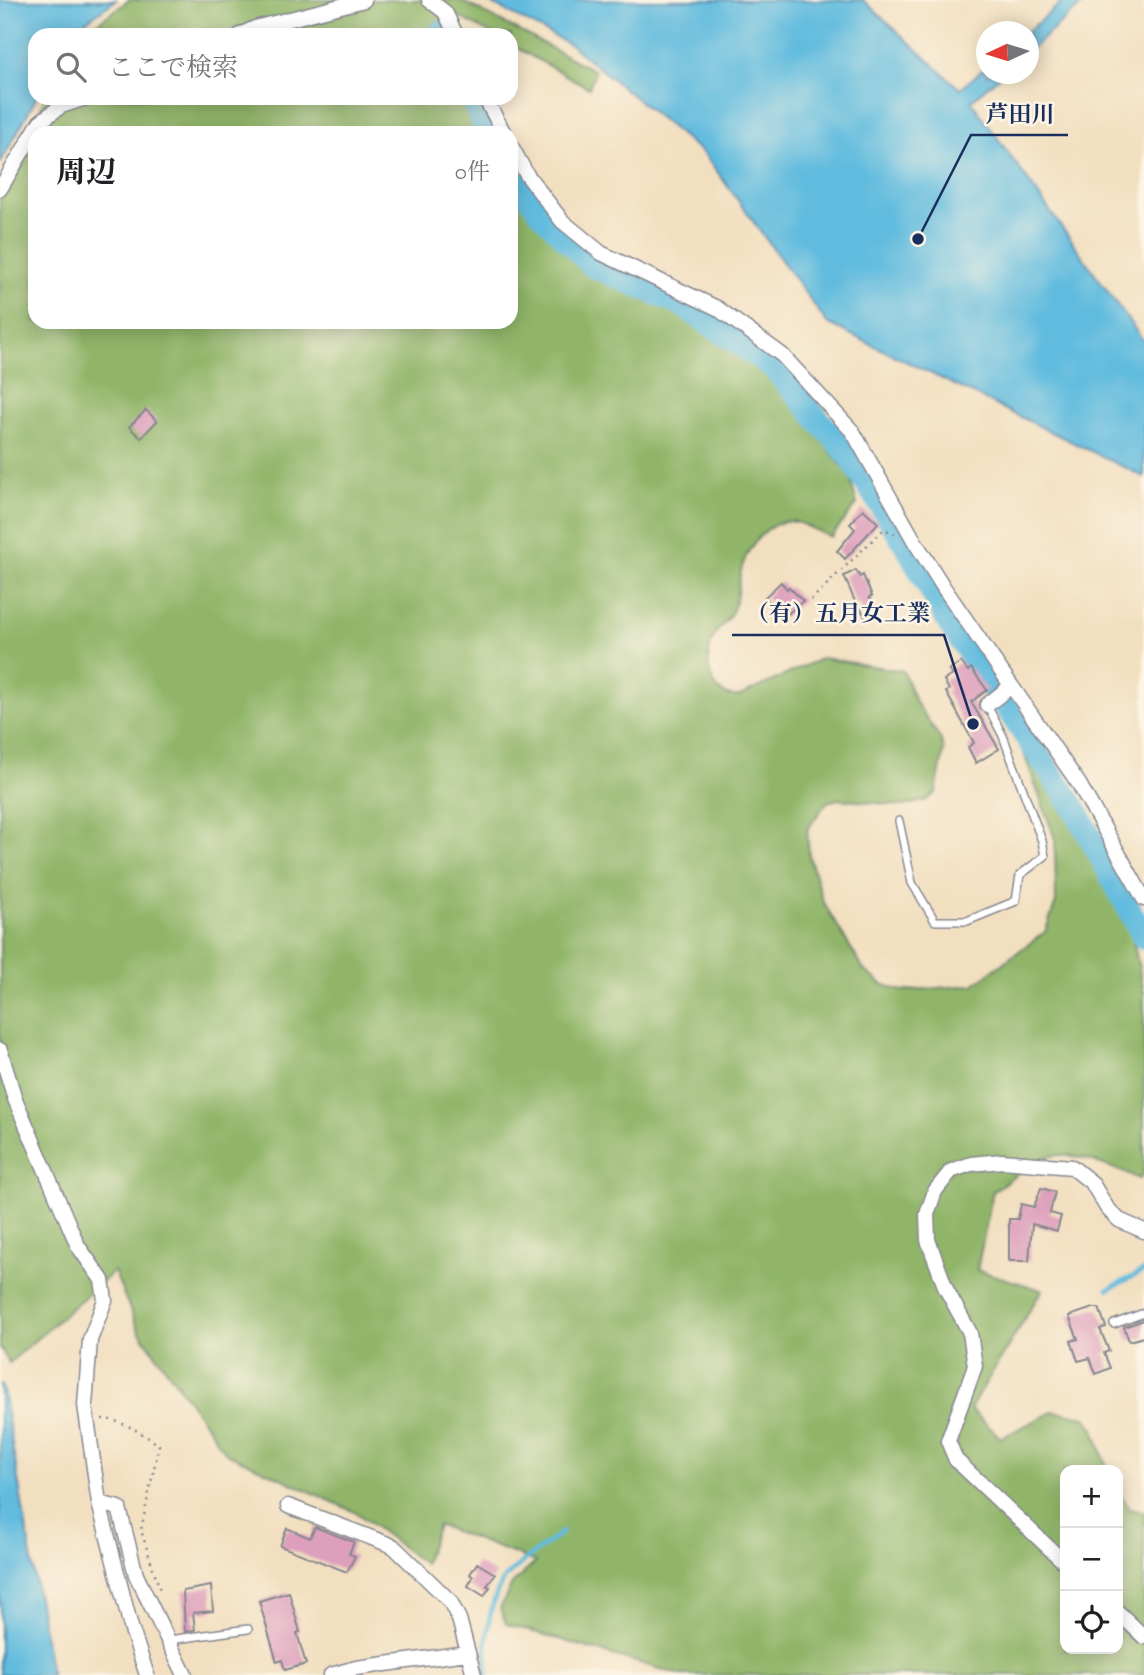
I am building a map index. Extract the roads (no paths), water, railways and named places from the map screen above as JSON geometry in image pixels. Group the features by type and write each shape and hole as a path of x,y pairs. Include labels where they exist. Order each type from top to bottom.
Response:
{"street":[{"path":"259,28 364,0"},
{"path":"429,0 445,12 453,28"},
{"path":"38,126 64,105"},
{"path":"489,105 500,126"},
{"path":"0,188 28,142"},
{"path":"518,159 527,175 562,220 601,253 717,308 782,355 853,432 915,542 1079,783 1144,899"},
{"path":"987,705 1011,686"},
{"path":"0,1050 15,1098 78,1246 102,1280 105,1300 90,1340 85,1405 99,1503 131,1627 147,1675"},
{"path":"1060,1558 956,1460 948,1441 975,1366 970,1332 947,1289 928,1240 927,1214 935,1191 951,1171 971,1164 1002,1161 1072,1167 1092,1183 1107,1208 1119,1220 1144,1231"},
{"path":"99,1503 119,1508 136,1575 186,1675"},
{"path":"288,1506 393,1546 450,1601 459,1619 474,1675"},
{"path":"1123,1617 1144,1637"},
{"path":"331,1675 356,1668 467,1653"}],"lane":[{"path":"899,821 912,883 935,921 967,921 1016,901 1020,875 1045,856 1042,841 1003,736 987,705"},
{"path":"1114,1324 1144,1313"},
{"path":"168,1640 248,1629"}],"water":[{"path":"0,0 116,0 76,28 28,28 28,105 32,105 0,164"},
{"path":"485,0 863,0 960,89 976,75 976,84 991,84 971,101 1144,342 1144,477 827,323 705,155 571,45"},
{"path":"1065,0 1087,0 1039,42 1039,22"},
{"path":"0,1383 3,1390 51,1675 0,1675"}],"waterway":[{"path":"475,105 485,126"},
{"path":"518,183 545,217 593,266 681,304 773,367 848,454 906,545 949,623 1077,812 1144,937"},
{"path":"1108,1289 1144,1271"},
{"path":"487,1675 489,1623 495,1597 501,1585 513,1570 562,1532"}],"place":[{"name":"芦田川","path":"918,239"},
{"name":"（有）五月女工業","path":"973,724"}]}
